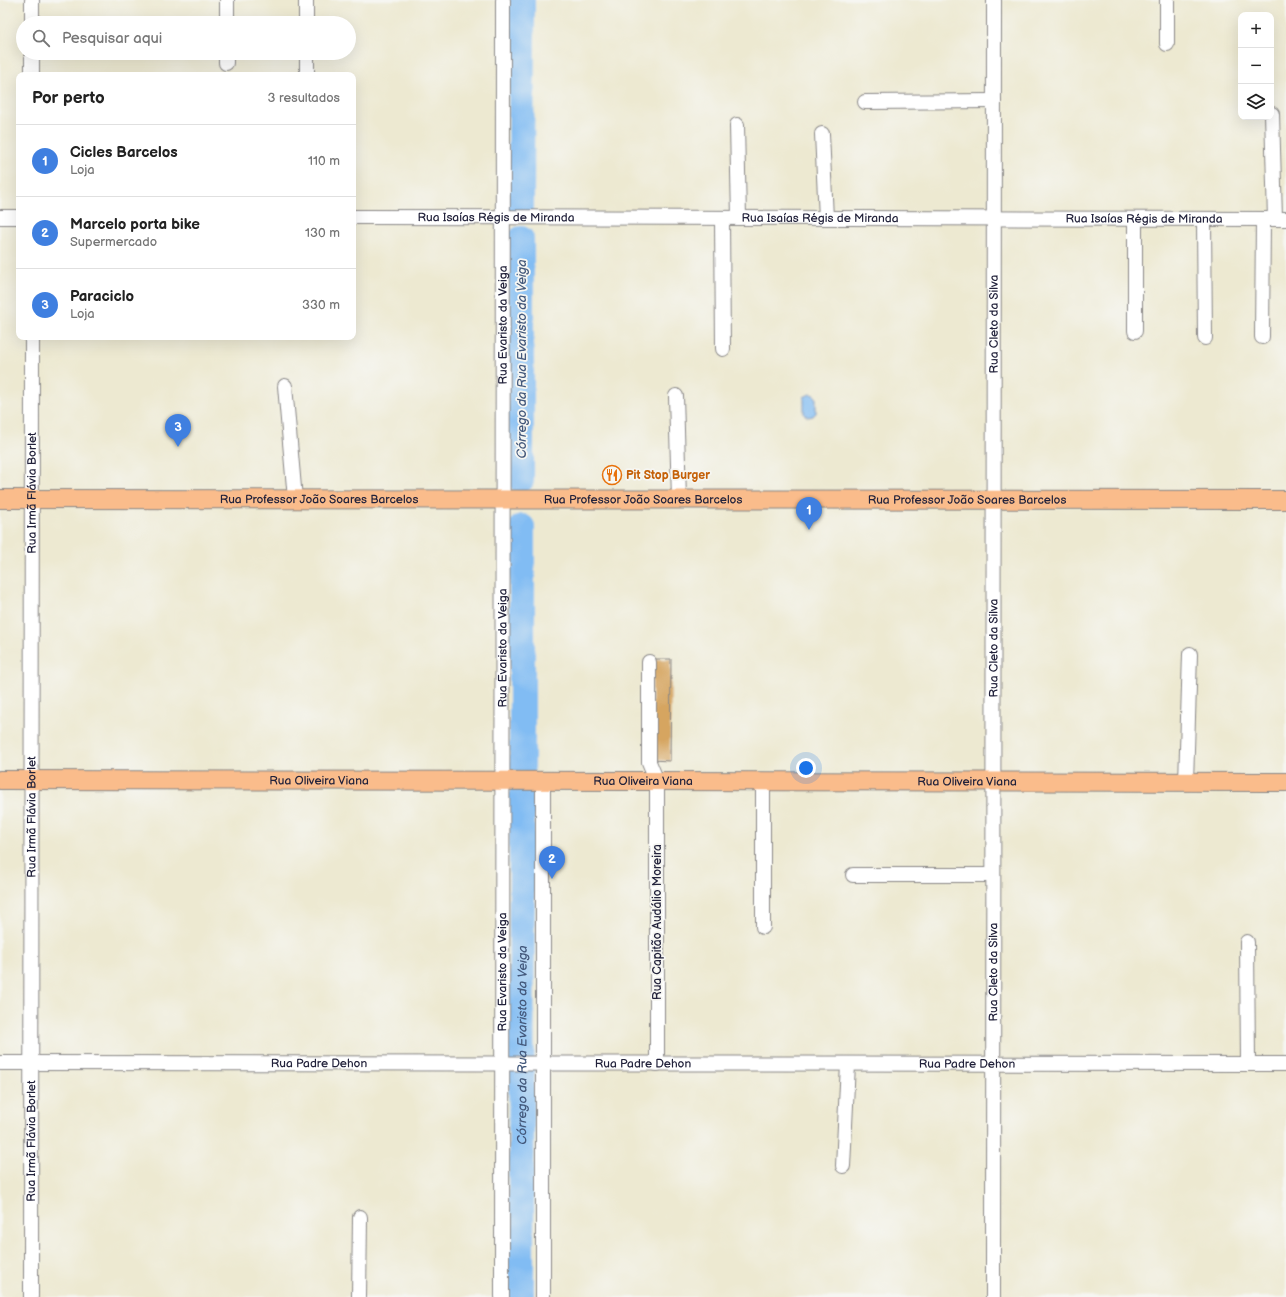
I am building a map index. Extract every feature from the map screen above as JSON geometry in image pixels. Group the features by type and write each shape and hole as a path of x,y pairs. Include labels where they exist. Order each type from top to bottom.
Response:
{"main road":[{"name":"Rua Professor João Soares Barcelos","path":"0,499 1286,500"},
{"name":"Rua Oliveira Viana","path":"0,780 1286,782"}],"street":[{"path":"32,0 32,16"},
{"path":"226,16 227,0"},
{"path":"306,0 306,16"},
{"name":"Rua Evaristo da Veiga","path":"502,1297 503,0"},
{"name":"Rua Cleto da Silva","path":"993,1297 994,0"},
{"path":"1166,44 1167,0"},
{"path":"32,60 32,72"},
{"path":"307,60 307,72"},
{"path":"865,102 994,101"},
{"path":"1262,337 1274,219 1272,120"},
{"path":"737,125 739,218"},
{"path":"822,134 826,218"},
{"path":"0,217 16,217"},
{"name":"Rua Isaías Régis de Miranda","path":"356,218 1274,219"},
{"path":"722,218 723,349"},
{"path":"1135,219 1135,332"},
{"path":"1204,219 1206,338"},
{"name":"Rua Irmã Flávia Borlet","path":"31,1297 32,340"},
{"path":"285,386 295,499"},
{"path":"676,396 679,499"},
{"path":"1186,782 1190,654"},
{"path":"649,662 649,762 657,781"},
{"path":"543,781 543,1297"},
{"name":"Rua Capitão Audálio Moreira","path":"657,781 657,1064"},
{"path":"763,781 763,927"},
{"path":"853,875 994,875"},
{"path":"1247,942 1248,1064"},
{"name":"Rua Padre Dehon","path":"0,1063 1286,1064"},
{"path":"843,1166 848,1064"},
{"path":"359,1297 360,1217"}],"water":[{"path":"810,394 816,397 816,413 813,416 808,417 804,414 804,397"}],"building":[{"path":"652,659 671,659 670,761 652,760"}],"waterway":[{"name":"Córrego da Rua Evaristo da Veiga","path":"521,207 522,0"},
{"name":"Córrego da Rua Evaristo da Veiga","path":"521,239 521,480"},
{"name":"Córrego da Rua Evaristo da Veiga","path":"522,527 522,766"},
{"name":"Córrego da Rua Evaristo da Veiga","path":"521,1297 522,794"}],"place":[{"name":"Paraciclo","path":"178,447"},
{"name":"Pit Stop Burger","path":"612,475"},
{"name":"Cicles Barcelos","path":"809,530"},
{"name":"Marcelo porta bike","path":"552,879"}]}
